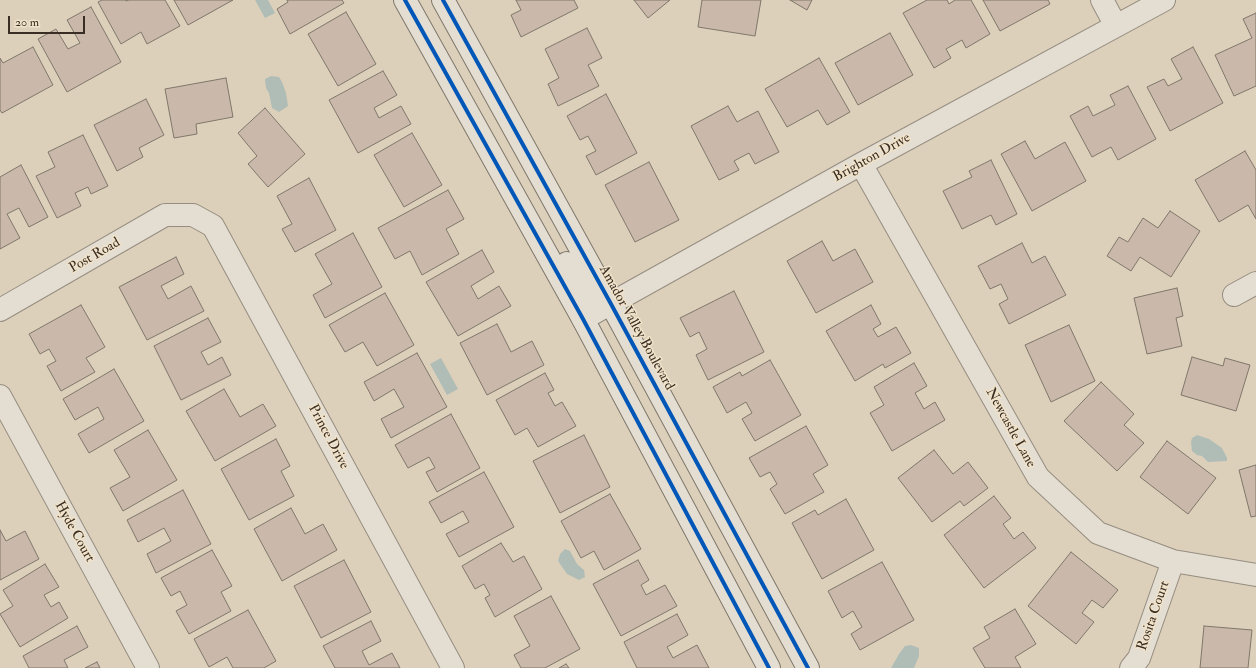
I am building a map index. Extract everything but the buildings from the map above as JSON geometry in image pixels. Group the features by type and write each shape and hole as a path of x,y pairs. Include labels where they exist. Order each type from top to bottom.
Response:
{"street":[{"path":"405,0 583,319 769,668"},
{"name":"Amador Valley Boulevard","path":"443,0 611,304 808,668"},
{"path":"1102,0 1116,26"},
{"name":"Brighton Drive","path":"583,319 861,164 1164,0"},
{"path":"493,159 502,157 513,163 576,279 588,294 611,304"},
{"name":"Newcastle Lane","path":"861,164 1038,477 1098,533 1173,561 1256,575"},
{"name":"Post Road","path":"0,310 165,215 193,215"},
{"name":"Prince Drive","path":"193,215 213,226 453,668"},
{"path":"1234,295 1256,283"},
{"name":"Hyde Court","path":"0,396 148,668"},
{"name":"Rosita Court","path":"1131,668 1139,658 1173,561"}],"shaded area":[{"path":"255,0 268,0 275,13 265,18"},
{"path":"271,76 279,77 286,93 288,106 279,112 272,108 269,93 266,88 265,79"},
{"path":"441,358 458,389 447,395 430,364"},
{"path":"1197,435 1209,439 1222,448 1227,461 1208,462 1202,456 1197,455 1192,451 1192,438"},
{"path":"565,549 570,551 577,564 584,570 585,577 579,580 567,574 558,561 560,554"},
{"path":"911,645 919,648 919,656 914,668 891,668 905,646"}],"cycle path":[{"path":"405,0 583,319 769,668"},
{"path":"443,0 611,304 808,668"}]}
